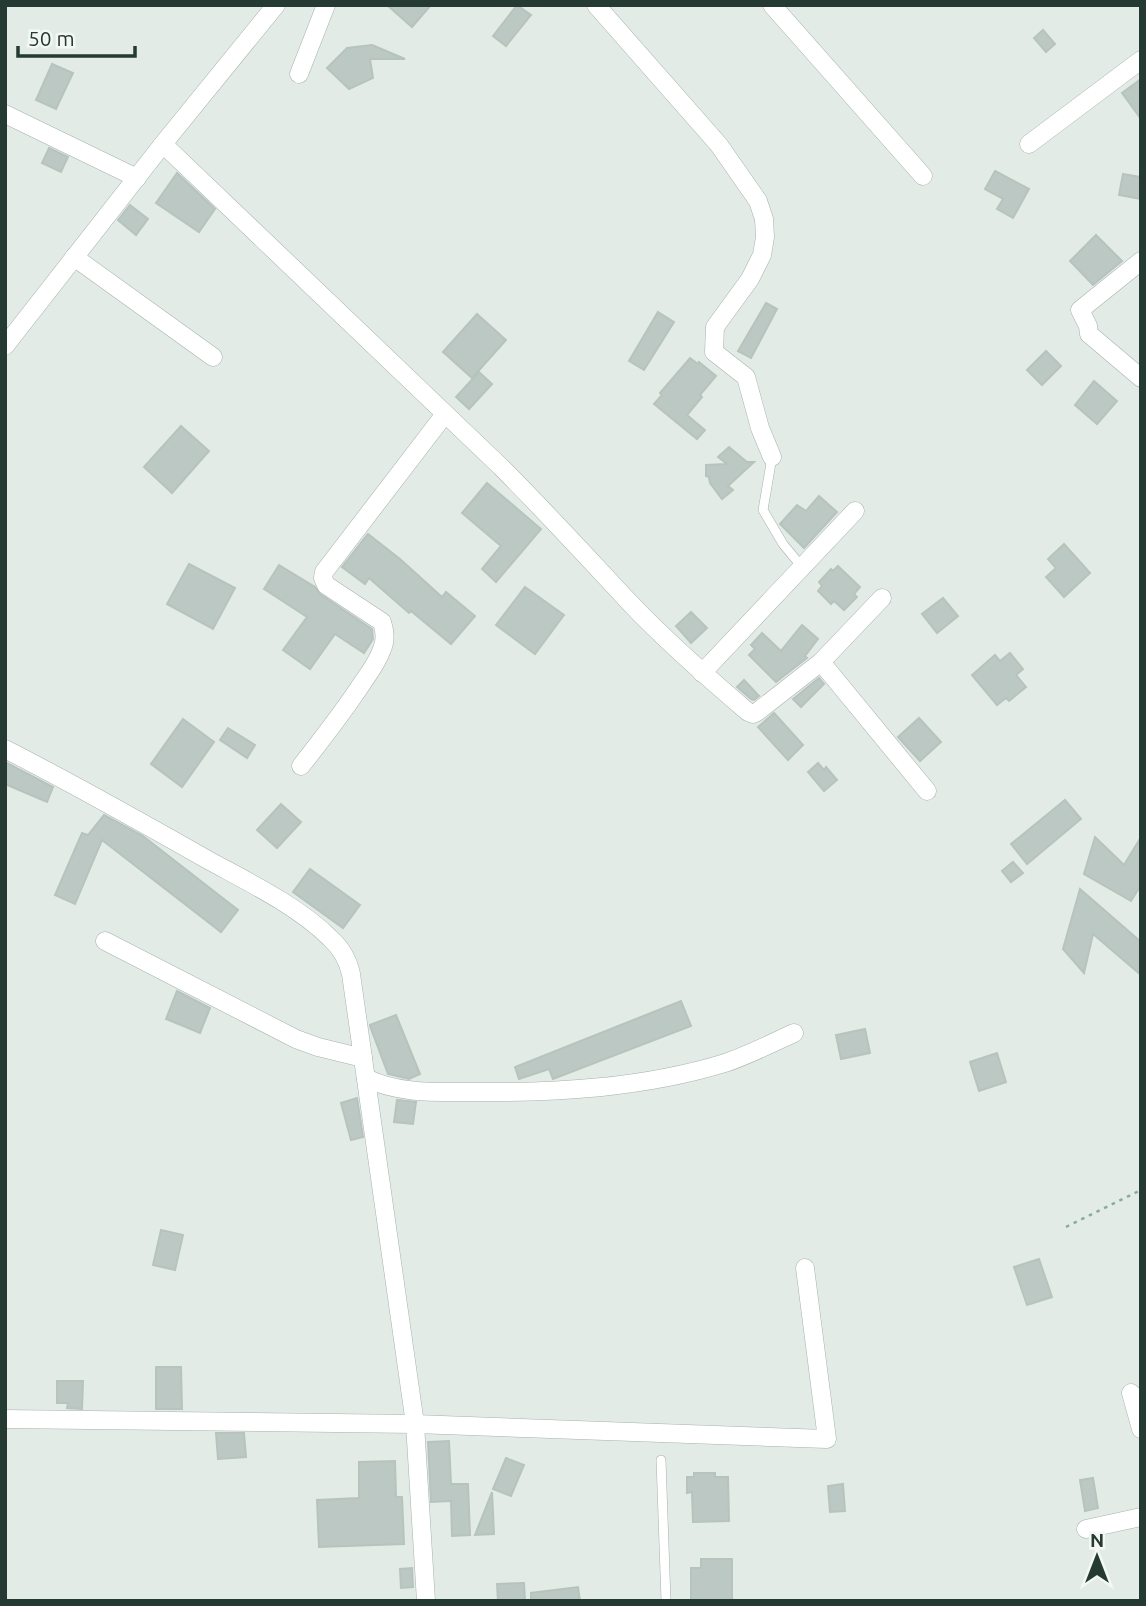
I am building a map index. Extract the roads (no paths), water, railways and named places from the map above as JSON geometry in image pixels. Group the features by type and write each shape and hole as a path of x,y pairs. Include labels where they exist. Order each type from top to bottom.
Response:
{"street":[{"path":"5,346 276,5"},
{"path":"299,74 326,5"},
{"path":"596,5 719,145 758,201 764,219 762,255 750,279 715,327 714,352 746,377 760,428 772,457"},
{"path":"772,5 923,176"},
{"path":"1029,144 1141,61"},
{"path":"5,114 137,178"},
{"path":"163,144 536,502 631,604 702,673 753,714 821,662 882,598"},
{"path":"74,257 212,356"},
{"path":"1141,261 1080,310 1089,334 1141,378"},
{"path":"301,766 344,711 383,649 382,622 326,584 324,572 445,414"},
{"path":"702,673 855,511"},
{"path":"821,662 927,792"},
{"path":"5,749 266,892 332,939 349,964 415,1424 426,1601"},
{"path":"105,941 296,1039 363,1058"},
{"path":"366,1078 391,1088 415,1091 550,1092 592,1088 641,1082 729,1062 794,1032"},
{"path":"5,1419 415,1424 827,1439 805,1268"},
{"path":"1131,1392 1141,1429"},
{"path":"1086,1529 1141,1517"}],"lane":[{"path":"772,457 763,510 783,544 802,566"},
{"path":"661,1460 666,1601"}]}
